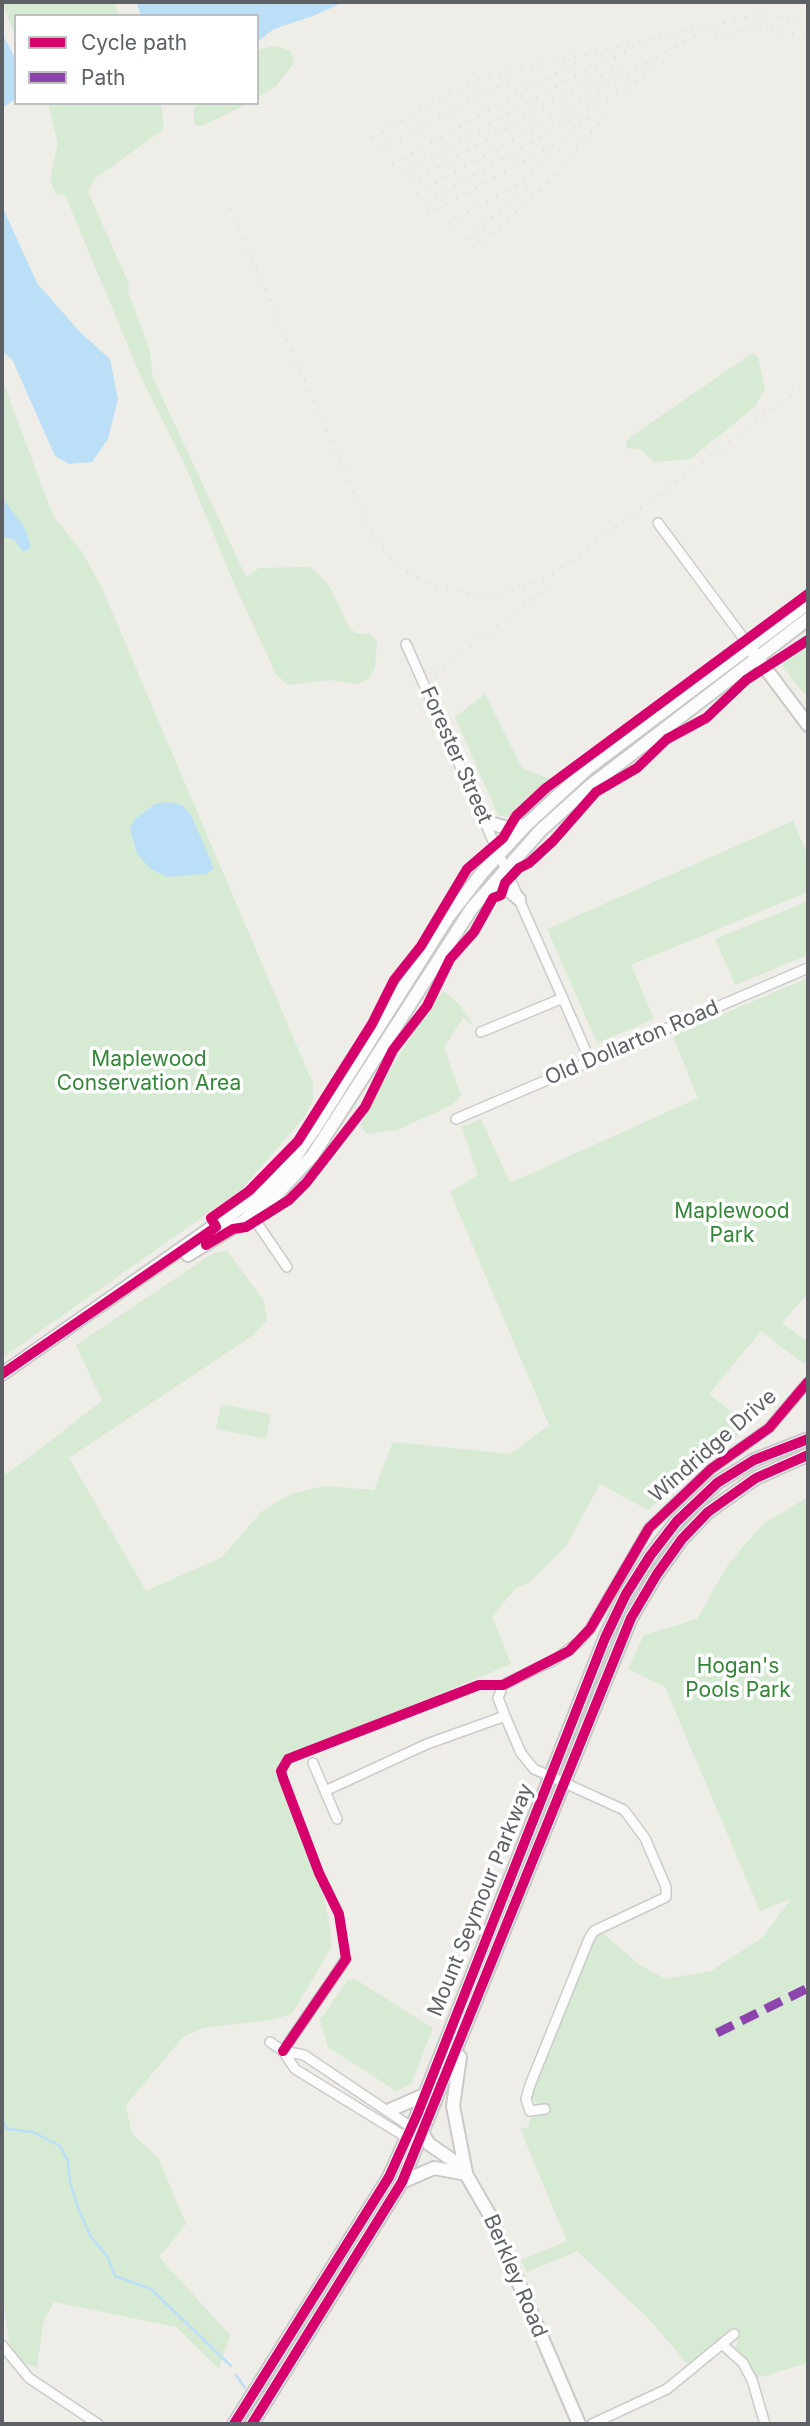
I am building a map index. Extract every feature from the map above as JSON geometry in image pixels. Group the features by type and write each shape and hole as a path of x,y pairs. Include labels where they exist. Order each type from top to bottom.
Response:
{"main road":[{"path":"2,1374 112,1299 278,1193 313,1156 478,901 506,868 541,830 590,786 754,653 808,603"},
{"path":"248,1210 290,1164 448,917 526,825 587,769 754,653 808,619"},
{"path":"754,653 808,725"},
{"path":"486,822 507,828 526,825"},
{"path":"478,901 494,889 510,891 519,899"},
{"name":"Mount Seymour Parkway","path":"234,2424 418,2138 424,2095 605,1637 650,1556 677,1521 717,1483 754,1460 808,1439"},
{"name":"Mount Seymour Parkway","path":"252,2424 402,2182 631,1618 682,1539 724,1499 756,1478 808,1455"},
{"path":"402,2182 434,2168 466,2174 453,2106 464,2034"},
{"path":"390,2110 424,2095"},
{"name":"Berkley Road","path":"418,2138 458,2164 489,2214 579,2424"}],"street":[{"path":"658,523 754,653"},
{"name":"Forester Street","path":"406,644 590,1060"},
{"name":"Old Dollarton Road","path":"456,1119 808,968"},
{"path":"481,1032 562,998"},
{"path":"248,1210 287,1267"},
{"name":"Windridge Drive","path":"505,1716 498,1698 503,1685 556,1659 580,1641 649,1528 689,1488 769,1428 808,1382"},
{"path":"325,1791 427,1744 505,1716 529,1765 550,1778 614,1803 636,1824 666,1887 666,1898 594,1931 589,1939 526,2099 530,2111 545,2109"},
{"path":"313,1763 337,1819"},
{"path":"283,2051 346,1959"},
{"name":"Berkley Road","path":"270,2042 283,2051 295,2069 418,2138"},
{"name":"Berkley Road","path":"283,2051 304,2055 390,2110 418,2138"},
{"path":"592,2424 667,2389 734,2334"},
{"path":"723,2345 743,2363 752,2380 765,2424"},
{"path":"2,2346 29,2378 98,2424"}],"green space":[{"path":"2,2 114,2 119,14 14,14 14,34"},
{"path":"275,46 291,51 294,63 275,87 259,97 259,50"},
{"path":"48,105 161,105 164,129 94,179 88,192 129,284 128,292 150,351 153,378 246,577 259,568 309,567 319,574 331,589 348,625 355,633 370,634 377,641 375,668 369,679 356,684 329,680 288,685 276,674 232,579 186,467 142,379 65,195 56,194 50,179 58,143"},
{"path":"197,105 245,105 202,126 194,125 194,109"},
{"path":"752,353 758,357 765,388 756,406 690,459 654,462 640,449 627,448 626,441 632,436"},
{"name":"Maplewood Conservation Area","path":"2,379 53,516 80,549 101,586 313,1084 313,1099 306,1115 241,1190 2,1358"},
{"path":"808,643 808,694 804,694 783,667 784,661"},
{"path":"485,694 522,768 550,779 508,817 498,815 455,717"},
{"path":"793,821 808,855 808,892 631,965 654,1019 597,1043 547,929"},
{"path":"808,901 808,955 735,985 715,939"},
{"name":"Maplewood Park","path":"808,978 808,1293 782,1323 808,1342 808,1360 804,1364 761,1331 709,1394 749,1426 648,1510 600,1484 566,1546 531,1581 515,1589 492,1617 511,1664 279,1761 309,1832 330,1926 331,1948 292,2014 271,2020 203,2028 183,2037 126,2105 132,2134 158,2157 186,2224 159,2257 230,2335 219,2369 176,2327 54,2302 43,2323 37,2368 18,2360 10,2348 2,2295 2,1470 7,1474 102,1401 76,1345 212,1254 227,1251 264,1301 267,1320 252,1336 69,1458 146,1591 222,1557 261,1512 290,1494 324,1486 374,1490 393,1442 510,1454 549,1425 450,1192 478,1175 462,1127 481,1119 510,1183 698,1098 674,1039 675,1034"},
{"path":"443,991 458,1003 475,1027 463,1018 444,1047 461,1096 452,1105 397,1130 367,1134 361,1126 364,1114 424,1015"},
{"path":"221,1404 271,1414 266,1439 216,1429"},
{"name":"Hogan's Pools Park","path":"808,1497 808,2363 757,2378 736,2347 738,2339 731,2331 689,2366 648,2318 577,2251 527,2272 521,2260 567,2241 520,2129 529,2127 530,2119 542,2111 532,2097 536,2080 589,1947 599,1933 640,1965 665,1979 711,1971 763,1937 791,1899 760,1911 665,1687 628,1669 644,1635 697,1619 729,1563 763,1524"},
{"path":"355,1979 433,2028 411,2084 396,2091 328,2047 320,2020 348,1980"}],"water":[{"path":"136,2 344,2 274,29 259,40 259,14 140,14"},
{"path":"2,33 14,56 14,100 2,108"},
{"path":"2,206 37,283 80,332 110,359 118,399 108,439 92,462 69,464 55,456 12,359 2,352"},
{"path":"2,498 24,526 31,546 27,551 22,551 15,540 2,536"},
{"path":"168,802 182,805 191,815 211,861 213,869 206,874 167,877 151,869 137,854 130,829 134,820 155,804"}],"waterway":[{"path":"2,2120 7,2129 33,2132 60,2146 68,2161 70,2182 78,2208 91,2237 107,2256 115,2276 151,2289 231,2366"},
{"path":"236,2375 245,2388"}],"railway":[{"path":"416,194 709,28 737,18 765,15 808,21"},
{"path":"372,138 478,80 696,28"},
{"path":"716,35 752,29 772,29 808,38"},
{"path":"402,174 575,76 627,52"},
{"path":"425,203 626,88 664,62"},
{"path":"392,165 538,82 576,64"},
{"path":"409,184 581,85 627,65"},
{"path":"381,150 478,96 517,78"},
{"path":"473,248 544,188 612,108"},
{"path":"427,215 556,143 596,114"},
{"path":"448,224 510,189 565,146"},
{"path":"466,239 534,183"},
{"path":"230,208 366,522 378,544 398,566 432,586 473,594 490,594 517,590 550,576 808,383"},
{"path":"435,673 558,580"}],"marked path":[{"path":"717,2033 808,1988"}],"cycle path":[{"path":"2,1374 216,1227 211,1218 249,1191 298,1141 372,1024 394,980 421,946 467,869 503,838 516,816 546,788 808,594"},
{"path":"206,1245 233,1229 246,1227 289,1200 306,1183 365,1107 393,1050 427,1006 450,959 474,932 493,898 501,895 505,883 519,868 529,863 553,841 596,792 637,768 667,739 706,718 746,680 808,640"},
{"path":"283,2051 346,1959 339,1914 319,1873 283,1778 281,1771 288,1759 479,1685 503,1685 569,1651 590,1629 649,1528 711,1469 769,1428 808,1382"},
{"path":"234,2424 389,2177 417,2115 605,1638 626,1594 677,1521 717,1483 754,1460 808,1439"},
{"path":"252,2424 402,2182 631,1618 682,1539 708,1512 756,1478 808,1455"}]}
